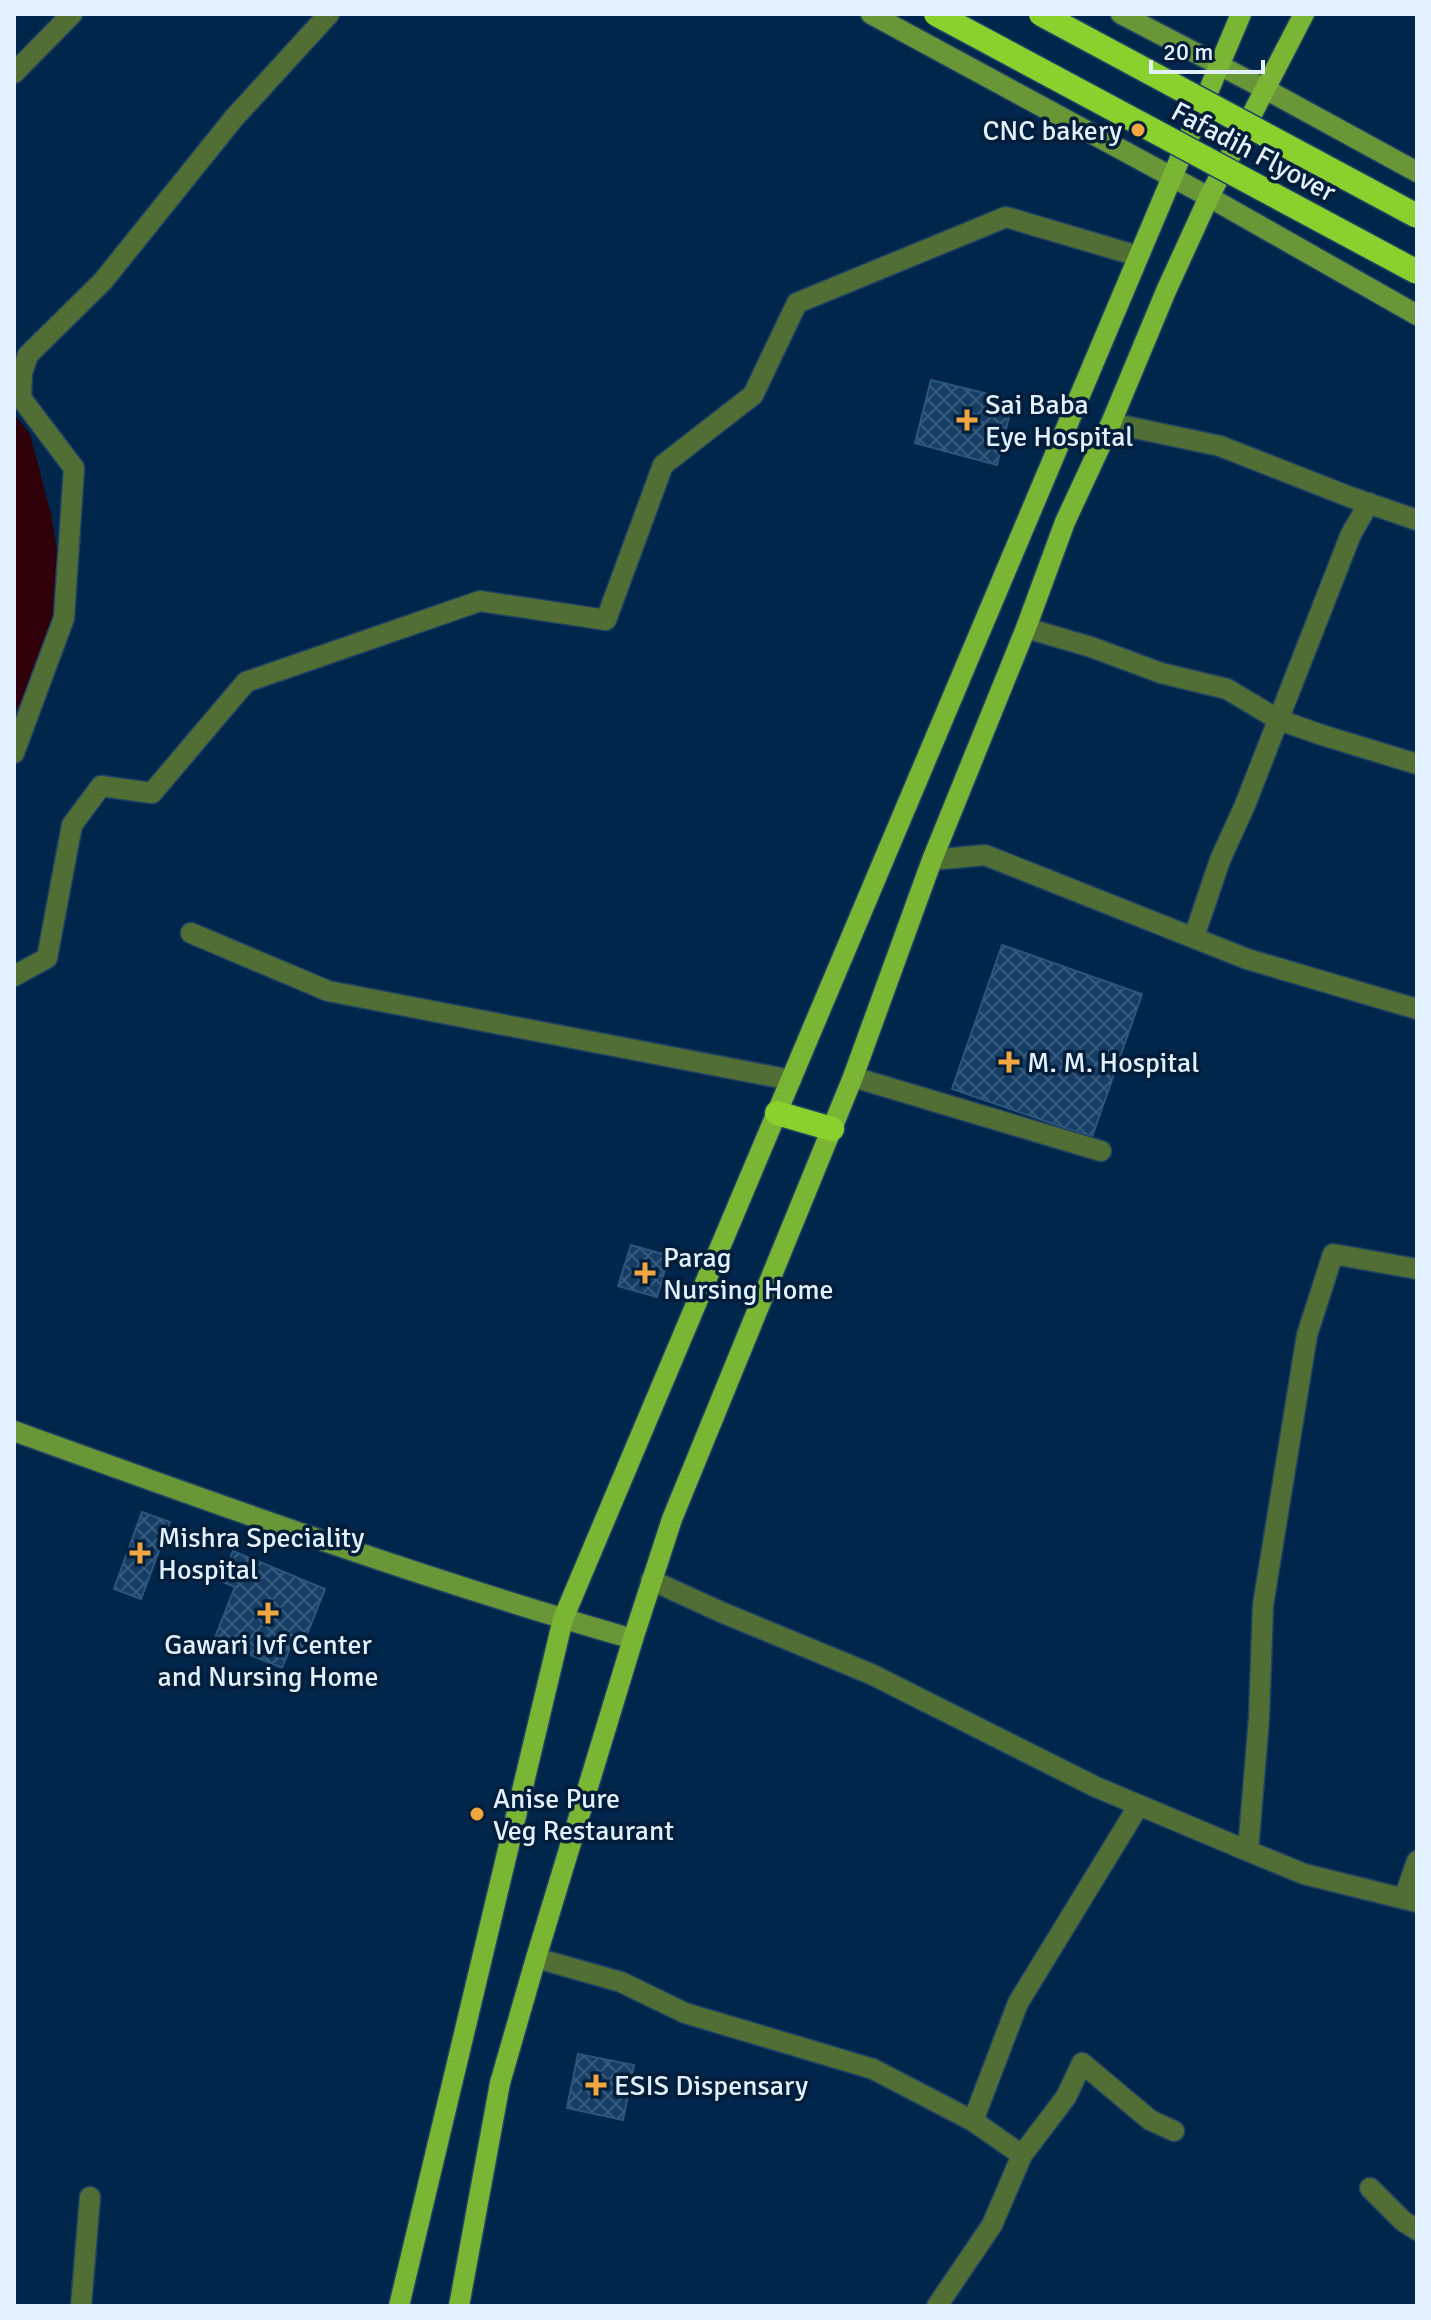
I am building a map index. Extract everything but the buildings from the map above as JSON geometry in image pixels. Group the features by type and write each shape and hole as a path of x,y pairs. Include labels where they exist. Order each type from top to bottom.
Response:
{"highway":[{"name":"Fafadih Flyover","path":"936,14 1417,272"},
{"name":"Fafadih Flyover","path":"1041,14 1417,216"},
{"path":"777,1113 832,1129"}],"main road":[{"path":"399,2306 563,1619 1241,14"},
{"path":"459,2306 500,2083 672,1519 853,1077 932,860 1026,628 1065,522 1209,197 1304,14"}],"street":[{"path":"14,73 72,14"},
{"path":"14,753 64,618 74,468 21,398 17,385 28,355 103,281 234,118 329,14"},
{"path":"871,14 1209,197 1417,315"},
{"path":"1121,14 1417,172"},
{"path":"14,976 47,958 72,825 101,786 152,793 246,682 480,601 606,620 663,465 753,395 797,303 1006,217 1138,256"},
{"path":"1111,423 1220,446 1417,520"},
{"path":"1194,937 1220,860 1279,720 1351,534 1369,503"},
{"path":"1026,628 1091,647 1161,673 1227,689 1279,720 1417,764"},
{"path":"932,860 985,855 1247,959 1417,1009"},
{"path":"191,933 328,991 791,1080"},
{"path":"853,1077 1101,1151"},
{"path":"1248,1851 1259,1718 1263,1605 1307,1335 1333,1254 1417,1269"},
{"path":"14,1431 359,1554 633,1639"},
{"path":"651,1580 871,1674 1096,1787 1304,1874 1411,1900 1417,1861"},
{"path":"973,2121 1018,2003 1139,1805"},
{"path":"536,1958 621,1982 685,2013 873,2069 973,2121 1022,2155"},
{"path":"937,2306 992,2225 1022,2155 1066,2097 1082,2063 1150,2120 1174,2131"},
{"path":"1370,2188 1403,2221 1417,2230"},
{"path":"81,2306 90,2197"}],"shaded area":[{"path":"14,414 30,434 51,514 61,574 49,660 14,713"}],"place":[{"name":"CNC bakery","path":"1138,130"},
{"name":"Sai Baba Eye Hospital","path":"967,420"},
{"name":"M. M. Hospital","path":"1009,1062"},
{"name":"Parag Nursing Home","path":"645,1273"},
{"name":"Mishra Speciality Hospital","path":"140,1553"},
{"name":"Gawari Ivf Center and Nursing Home","path":"268,1613"},
{"name":"Anise Pure Veg Restaurant","path":"477,1814"},
{"name":"ESIS Dispensary","path":"596,2085"}]}
